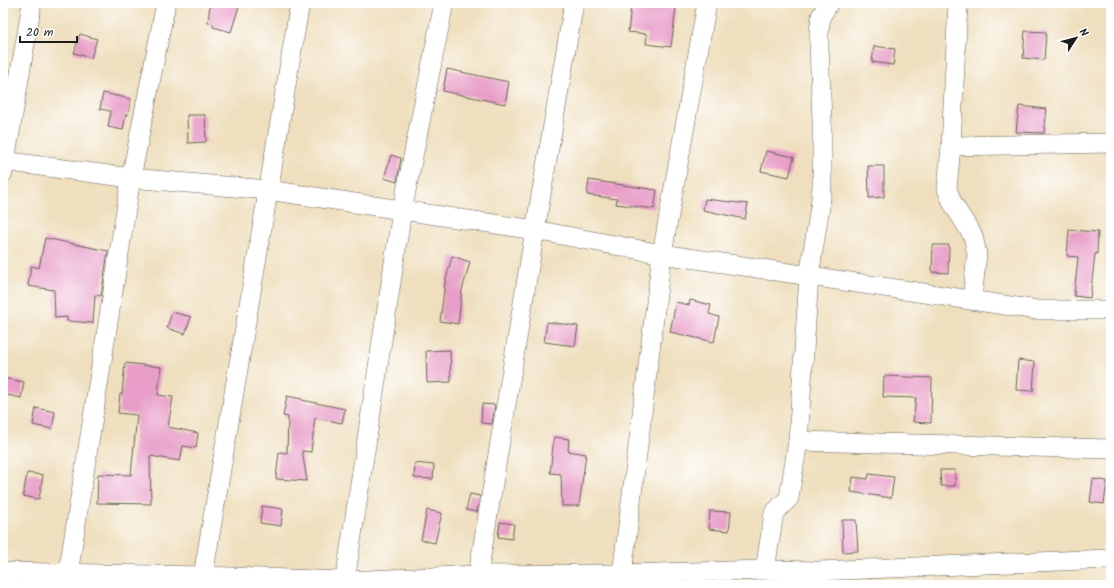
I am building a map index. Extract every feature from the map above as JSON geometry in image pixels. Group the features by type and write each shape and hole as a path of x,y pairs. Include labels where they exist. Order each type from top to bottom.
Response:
{"street":[{"path":"32,3 4,165 268,190 534,230 662,254 972,299 1037,310 1111,310"},
{"path":"68,574 131,178 166,3"},
{"path":"203,576 300,3"},
{"path":"344,581 402,211 444,3"},
{"path":"478,575 534,230 574,3"},
{"path":"622,574 662,254 707,3"},
{"path":"765,570 774,513 789,498 798,441 809,276 822,187 822,121 819,46 820,27 821,16 829,3"},
{"path":"958,3 951,146 947,189 953,204 973,236 977,254 972,299"},
{"path":"951,146 1111,143"},
{"path":"798,441 1111,449"},
{"path":"3,572 203,576 344,581 478,575 622,574 765,570 818,571 1111,559"}],"building":[{"path":"210,3 240,3 231,32 213,27 213,24 208,23"},
{"path":"651,5 676,8 671,47 646,44 647,34 628,32 631,6 651,8"},
{"path":"1025,31 1046,32 1044,60 1023,58"},
{"path":"80,34 97,39 91,58 74,53"},
{"path":"874,46 895,49 893,65 872,62"},
{"path":"447,69 509,82 505,104 443,91"},
{"path":"103,93 131,99 123,130 108,127 111,111 100,109"},
{"path":"1019,106 1047,109 1044,133 1016,132"},
{"path":"187,115 205,115 206,142 188,143"},
{"path":"766,151 794,157 789,177 761,171"},
{"path":"391,155 401,158 397,182 384,178"},
{"path":"868,166 884,166 884,197 869,198"},
{"path":"589,180 657,190 654,209 616,204 617,199 587,195"},
{"path":"705,199 748,204 745,219 703,210"},
{"path":"1069,230 1098,232 1097,254 1095,254 1090,298 1074,296 1078,257 1067,256"},
{"path":"45,238 108,251 101,296 95,295 93,323 67,321 67,317 55,318 54,290 28,286 31,266 39,268"},
{"path":"933,245 949,245 948,273 932,272"},
{"path":"452,256 470,262 462,290 458,324 440,321 445,283"},
{"path":"690,300 711,305 709,314 719,317 714,342 670,332 676,302 689,305"},
{"path":"172,312 191,317 185,334 167,328"},
{"path":"547,322 578,326 575,346 544,342"},
{"path":"450,350 451,382 427,383 426,351"},
{"path":"1018,360 1035,362 1033,391 1016,390"},
{"path":"125,363 161,367 158,395 173,397 168,427 198,433 196,448 183,446 180,461 150,456 151,504 97,503 98,474 131,475 137,415 118,413 120,394 122,394"},
{"path":"884,376 932,378 931,423 913,422 916,398 883,397"},
{"path":"3,378 24,382 21,398 3,394"},
{"path":"287,396 345,409 342,423 315,418 311,452 302,451 307,481 276,479 279,452 287,453 288,417 283,416"},
{"path":"482,404 495,405 492,424 481,423"},
{"path":"36,408 55,412 52,429 33,425"},
{"path":"554,437 569,439 568,451 586,454 579,506 562,506 561,474 550,473"},
{"path":"415,463 434,465 433,479 414,478"},
{"path":"940,470 955,470 955,486 941,486"},
{"path":"27,473 43,475 39,499 23,496"},
{"path":"869,474 894,477 891,498 851,492 853,477 868,479"},
{"path":"1093,479 1107,481 1104,504 1090,502"},
{"path":"470,494 480,496 477,512 466,510"},
{"path":"262,506 283,509 281,526 260,523"},
{"path":"427,510 442,513 435,543 421,540"},
{"path":"710,511 731,512 729,531 709,529"},
{"path":"842,520 856,520 858,551 843,552"},
{"path":"500,522 514,524 512,539 498,537"}]}
